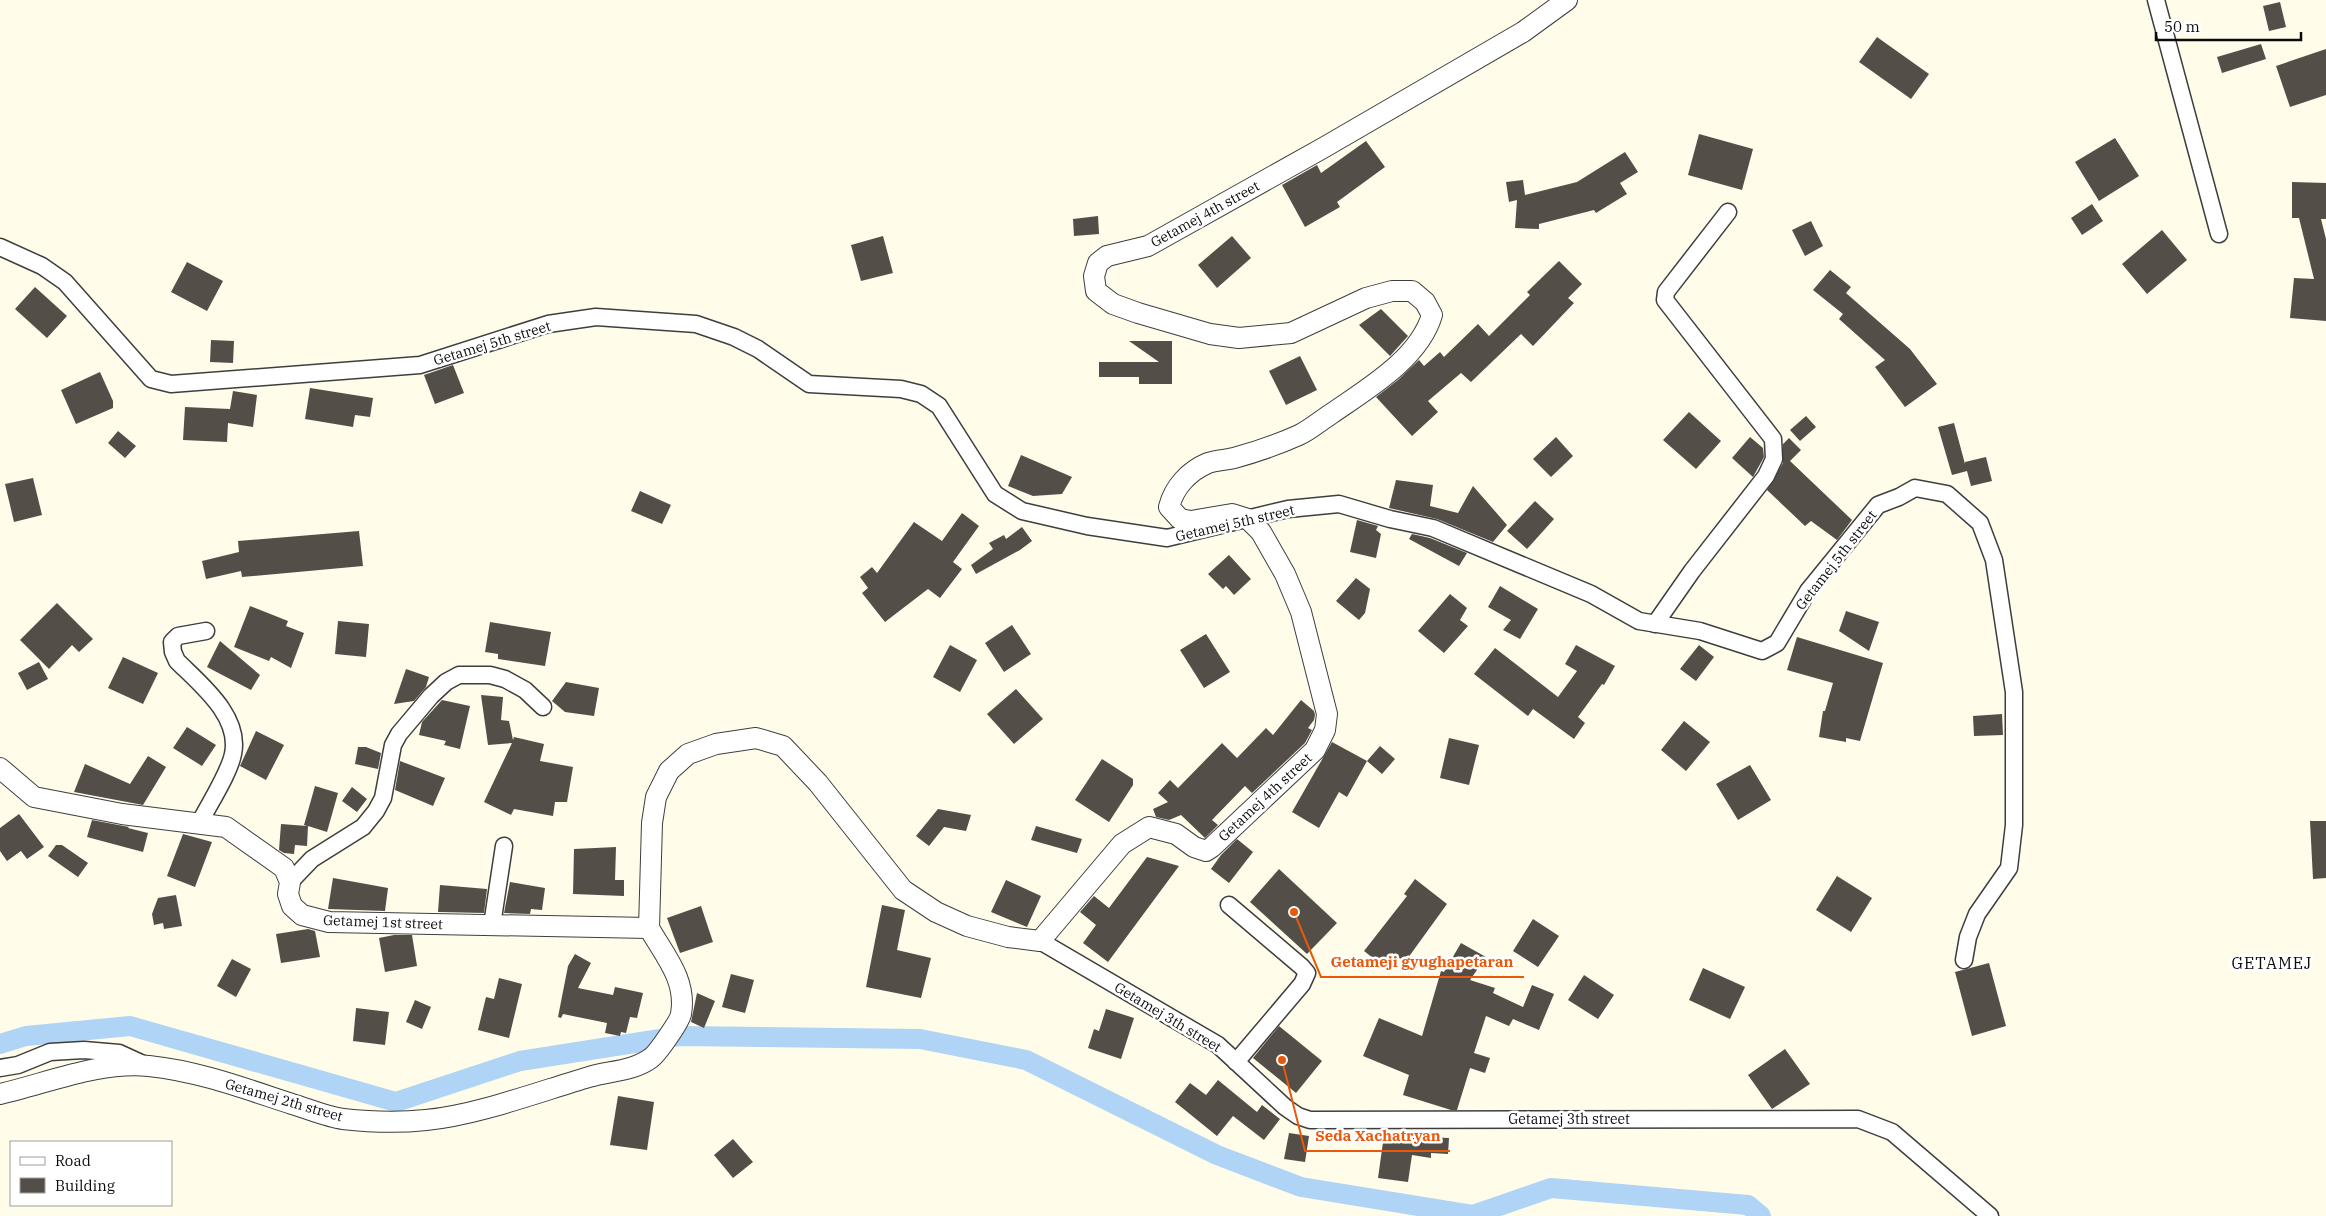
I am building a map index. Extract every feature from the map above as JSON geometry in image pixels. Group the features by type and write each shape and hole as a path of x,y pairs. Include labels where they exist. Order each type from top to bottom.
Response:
{"street":[{"name":"Getamej 4th street","path":"1040,941 1122,844 1149,827 1176,834 1194,847 1206,851 1314,750 1326,730 1328,714 1301,612 1276,557 1261,532 1248,519 1232,514 1191,522 1180,518 1169,507 1172,494 1188,475 1208,463 1235,458 1300,434 1349,402 1391,370 1412,350 1428,327 1432,315 1425,302 1412,291 1392,291 1366,298 1291,333 1239,338 1210,334 1113,304 1096,291 1094,276 1098,263 1107,256 1148,246 1323,148 1523,32 1567,0"},
{"path":"2156,0 2219,234"},
{"path":"1655,624 1692,571 1766,476 1774,459 1773,439 1664,300 1666,292 1728,212"},
{"name":"Getamej 5th street","path":"0,248 42,266 65,282 151,379 171,384 420,365 548,324 596,317 696,324 734,336 758,349 808,384 901,389 922,394 939,406 995,494 1022,511 1087,526 1167,538 1288,509 1339,504 1390,519 1433,528 1591,594 1639,621 1700,631 1762,651 1777,643 1808,591 1878,505 1915,488 1947,494 1980,523 1994,560 2014,692 2014,825 2009,868 1977,914 1968,937 1964,960"},
{"path":"199,824 233,754 234,736 226,715 177,661 173,652 172,642 178,636 206,630"},
{"path":"0,768 34,797 122,814 226,827 284,868 290,882 312,858 363,827 376,811 383,798 393,745 398,734 431,696 446,682 459,675 490,675 505,679 525,690 542,707"},
{"name":"Getamej 3th street","path":"649,928 652,823 656,797 669,771 688,754 716,744 756,738 783,746 818,783 903,890 936,912 967,926 1008,937 1040,941 1218,1045 1285,1107 1298,1116 1310,1120 1858,1119 1892,1132 1990,1216"},
{"path":"492,925 504,846"},
{"name":"Getamej 1st street","path":"290,882 288,894 292,906 302,915 329,922 649,928"},
{"path":"1229,905 1302,966 1306,973 1302,984 1236,1062"},
{"name":"Getamej 2th street","path":"0,1094 96,1070 119,1066 148,1066 178,1070 341,1119 389,1121 424,1120 453,1116 593,1076 637,1066 652,1057 681,1016 681,987 669,960 649,928"},
{"path":"0,1068 18,1065 50,1052 84,1050 119,1053 148,1066"}],"building":[{"path":"2280,2 2286,27 2269,31 2263,6"},
{"path":"1877,37 1929,74 1911,99 1859,62"},
{"path":"2261,44 2266,59 2222,73 2217,57"},
{"path":"2326,49 2326,95 2290,107 2276,66"},
{"path":"1699,134 1753,149 1742,190 1688,175"},
{"path":"2115,138 2139,176 2099,201 2075,162"},
{"path":"1366,141 1385,167 1337,202 1340,207 1305,227 1282,185 1317,165 1321,173"},
{"path":"1625,152 1638,172 1620,183 1627,194 1596,213 1594,210 1539,224 1539,229 1515,228 1517,200 1509,202 1506,182 1523,180 1525,195 1577,182"},
{"path":"2292,182 2326,183 2326,219 2321,219 2326,239 2326,321 2290,318 2294,278 2314,279 2299,218 2292,218"},
{"path":"2092,204 2103,221 2082,235 2071,218"},
{"path":"1098,216 1099,234 1074,236 1073,219"},
{"path":"1811,221 1823,246 1805,256 1792,230"},
{"path":"2162,230 2187,260 2147,294 2122,264"},
{"path":"883,236 893,273 861,281 851,245"},
{"path":"1232,236 1251,258 1217,288 1198,265"},
{"path":"1559,261 1582,284 1568,298 1574,303 1533,346 1521,334 1471,382 1461,373 1428,401 1438,412 1412,436 1376,397 1419,360 1424,366 1440,352 1444,357 1478,324 1489,336 1530,295 1527,292"},
{"path":"187,262 223,281 207,311 171,292"},
{"path":"1830,270 1851,287 1846,293 1910,349 1937,384 1905,407 1875,367 1885,360 1839,319 1843,314 1813,290"},
{"path":"35,287 67,316 47,338 15,309"},
{"path":"1381,309 1408,336 1390,356 1359,325"},
{"path":"211,340 234,341 233,363 210,362"},
{"path":"1129,341 1172,341 1172,384 1139,384 1139,377 1099,377 1099,362 1159,362"},
{"path":"1300,356 1317,390 1286,405 1269,371"},
{"path":"453,365 464,393 435,404 424,375"},
{"path":"100,372 113,401 113,408 76,424 61,390"},
{"path":"310,388 373,398 370,417 355,415 353,427 305,419"},
{"path":"233,391 257,395 253,427 228,423 227,442 183,440 185,407 230,409"},
{"path":"1689,412 1721,441 1696,469 1663,440"},
{"path":"1806,416 1816,427 1800,441 1790,430"},
{"path":"1954,423 1965,464 1965,462 1986,457 1992,481 1971,486 1967,471 1952,475 1938,427"},
{"path":"118,431 136,446 125,458 108,443"},
{"path":"1556,437 1573,456 1551,477 1533,459"},
{"path":"1750,437 1763,448 1764,457 1753,477 1732,458"},
{"path":"1789,438 1801,450 1790,461 1852,520 1837,540 1811,521 1805,526 1767,490 1783,463 1783,444"},
{"path":"1021,455 1072,477 1062,494 1033,496 1008,486"},
{"path":"33,478 42,515 14,522 5,484"},
{"path":"1396,480 1433,485 1430,506 1458,513 1473,486 1507,525 1493,542 1437,519 1389,508"},
{"path":"640,491 671,505 662,524 631,511"},
{"path":"1535,501 1554,519 1527,549 1507,531"},
{"path":"962,513 979,526 953,562 962,569 940,598 928,589 885,622 862,593 868,588 860,577 872,567 877,573 914,522 942,541"},
{"path":"1357,520 1378,526 1376,530 1381,534 1376,558 1350,552"},
{"path":"1022,527 1032,541 1020,550 976,574 971,565 993,549 989,543 1004,535 1006,539"},
{"path":"359,531 363,566 242,577 241,571 206,579 202,561 239,552 238,541"},
{"path":"1412,534 1430,538 1467,553 1459,566 1409,539"},
{"path":"1229,555 1251,579 1234,595 1226,586 1223,589 1208,574"},
{"path":"1356,578 1370,589 1365,613 1359,620 1336,601"},
{"path":"1500,586 1538,609 1520,639 1503,630 1511,620 1488,607"},
{"path":"1450,594 1467,608 1460,620 1468,626 1444,653 1418,631"},
{"path":"57,603 93,639 79,652 72,645 49,669 20,640"},
{"path":"250,606 288,621 286,626 304,633 291,668 271,657 269,661 234,647"},
{"path":"1846,611 1879,622 1869,651 1839,631"},
{"path":"338,621 369,624 366,657 335,654"},
{"path":"490,622 551,632 545,666 498,659 498,654 485,652"},
{"path":"1012,625 1031,654 1004,672 985,643"},
{"path":"1206,634 1230,672 1204,688 1180,650"},
{"path":"1797,637 1883,663 1860,741 1846,738 1846,742 1819,737 1823,711 1825,711 1833,683 1787,670"},
{"path":"220,641 260,675 251,690 207,667"},
{"path":"950,645 977,660 960,692 933,677"},
{"path":"1576,645 1615,666 1604,685 1602,684 1578,717 1585,723 1574,739 1533,709 1528,716 1474,674 1495,648 1558,697 1577,671 1565,664"},
{"path":"1699,645 1714,657 1696,681 1680,669"},
{"path":"123,657 158,673 143,704 108,688"},
{"path":"39,662 48,679 27,690 18,673"},
{"path":"406,669 429,677 426,687 414,701 394,704"},
{"path":"566,682 599,688 594,716 565,712 552,701"},
{"path":"1016,689 1043,719 1014,744 987,714"},
{"path":"481,695 503,697 501,720 509,721 513,740 514,737 544,744 540,761 573,767 567,802 555,802 553,816 514,809 511,815 484,802 512,743 488,745"},
{"path":"442,700 470,706 460,749 444,745 446,741 419,735 422,722"},
{"path":"1301,700 1314,711 1315,715 1308,728 1312,730 1305,743 1252,793 1245,786 1212,820 1218,825 1205,838 1181,815 1169,820 1156,817 1153,809 1168,802 1158,793 1170,780 1178,788 1222,743 1237,758 1266,728 1273,735"},
{"path":"2002,714 2003,735 1974,736 1973,716"},
{"path":"1684,721 1710,742 1686,771 1661,750"},
{"path":"187,727 216,745 202,766 173,748"},
{"path":"256,731 284,745 266,780 240,766"},
{"path":"1449,738 1479,745 1469,785 1440,778"},
{"path":"1332,742 1367,761 1347,797 1339,792 1319,828 1292,812"},
{"path":"1380,746 1395,759 1382,774 1367,761"},
{"path":"358,747 366,747 381,753 378,769 355,764"},
{"path":"148,756 166,767 143,805 74,792 85,764 130,784"},
{"path":"1102,759 1133,779 1133,785 1109,822 1075,800"},
{"path":"400,761 445,778 433,806 395,790"},
{"path":"1750,765 1771,800 1738,820 1716,784"},
{"path":"315,786 338,793 327,832 308,826 307,846 295,845 294,854 284,853 279,850 281,824 307,826 304,825"},
{"path":"352,787 367,799 357,812 342,801"},
{"path":"938,809 971,815 966,831 944,827 929,846 916,836"},
{"path":"19,814 44,847 27,859 21,851 7,861 0,851 0,828"},
{"path":"92,820 129,827 148,833 143,852 87,837"},
{"path":"2310,821 2326,821 2326,878 2313,879"},
{"path":"1036,826 1082,839 1077,853 1031,840"},
{"path":"183,834 212,842 195,887 167,876"},
{"path":"1237,839 1253,852 1229,883 1211,869 1221,855"},
{"path":"56,845 62,845 88,863 78,877 48,856"},
{"path":"616,847 615,880 624,880 624,896 573,894 574,849"},
{"path":"1147,857 1179,866 1108,962 1083,943 1096,925 1080,912 1094,896 1109,908"},
{"path":"1279,869 1337,923 1307,954 1250,902"},
{"path":"1837,876 1872,898 1851,932 1816,910"},
{"path":"333,878 388,888 385,911 328,909"},
{"path":"1415,879 1447,904 1405,962 1392,953 1382,965 1364,951 1407,896 1404,894"},
{"path":"1006,880 1041,896 1027,927 991,912"},
{"path":"510,882 545,888 542,910 531,909 530,914 504,913"},
{"path":"440,885 487,889 484,913 438,912"},
{"path":"176,895 182,926 164,929 163,923 154,925 152,914 158,898"},
{"path":"882,905 905,910 897,950 931,958 921,998 866,987"},
{"path":"701,906 713,942 680,953 667,918"},
{"path":"1533,919 1559,936 1538,967 1513,951"},
{"path":"308,929 315,931 320,957 281,963 276,934"},
{"path":"394,935 412,935 417,966 385,972 379,938"},
{"path":"1461,943 1486,957 1470,980 1495,988 1493,993 1523,1007 1532,985 1554,994 1539,1030 1513,1019 1509,1026 1486,1016 1474,1053 1490,1058 1485,1073 1470,1068 1457,1110 1451,1110 1403,1095 1409,1075 1363,1056 1379,1018 1422,1036 1441,971 1444,972"},
{"path":"575,954 591,963 578,988 613,995 615,987 643,993 637,1018 630,1017 626,1033 621,1032 620,1036 605,1033 607,1023 563,1014 561,1018 558,1017 568,966"},
{"path":"232,959 251,969 236,997 217,986"},
{"path":"1989,963 2006,1026 1972,1036 1955,972"},
{"path":"1703,968 1745,987 1730,1019 1689,1000"},
{"path":"731,974 754,980 745,1013 722,1007"},
{"path":"1584,975 1614,995 1598,1019 1568,1000"},
{"path":"499,978 522,984 509,1038 478,1030 486,997 494,999"},
{"path":"697,993 715,1001 704,1028 691,1022"},
{"path":"415,1000 431,1007 422,1029 406,1022"},
{"path":"356,1008 389,1012 385,1045 353,1041"},
{"path":"1106,1009 1134,1018 1121,1059 1088,1048 1094,1029 1099,1031"},
{"path":"1279,1026 1322,1061 1296,1093 1253,1058"},
{"path":"1785,1049 1810,1084 1772,1109 1748,1075"},
{"path":"1218,1080 1257,1112 1262,1105 1280,1119 1264,1140 1233,1116 1217,1136 1175,1102 1190,1083 1206,1095"},
{"path":"618,1096 654,1102 647,1150 610,1145"},
{"path":"1289,1133 1309,1136 1305,1162 1284,1159"},
{"path":"1384,1135 1449,1138 1448,1154 1431,1153 1431,1158 1412,1155 1408,1182 1378,1178"},
{"path":"733,1139 753,1162 733,1178 714,1155"}],"waterway":[{"path":"0,1044 26,1036 130,1026 396,1102 520,1061 679,1036 920,1039 1026,1060 1217,1155 1301,1187 1480,1216"},
{"path":"1476,1214 1551,1188 1748,1205 1761,1216"}],"place":[{"name":"Getameji gyughapetaran","path":"1294,912"},
{"name":"Seda Xachatryan","path":"1282,1060"}],"district":[{"name":"GETAMEJ","path":"2272,963"}]}
